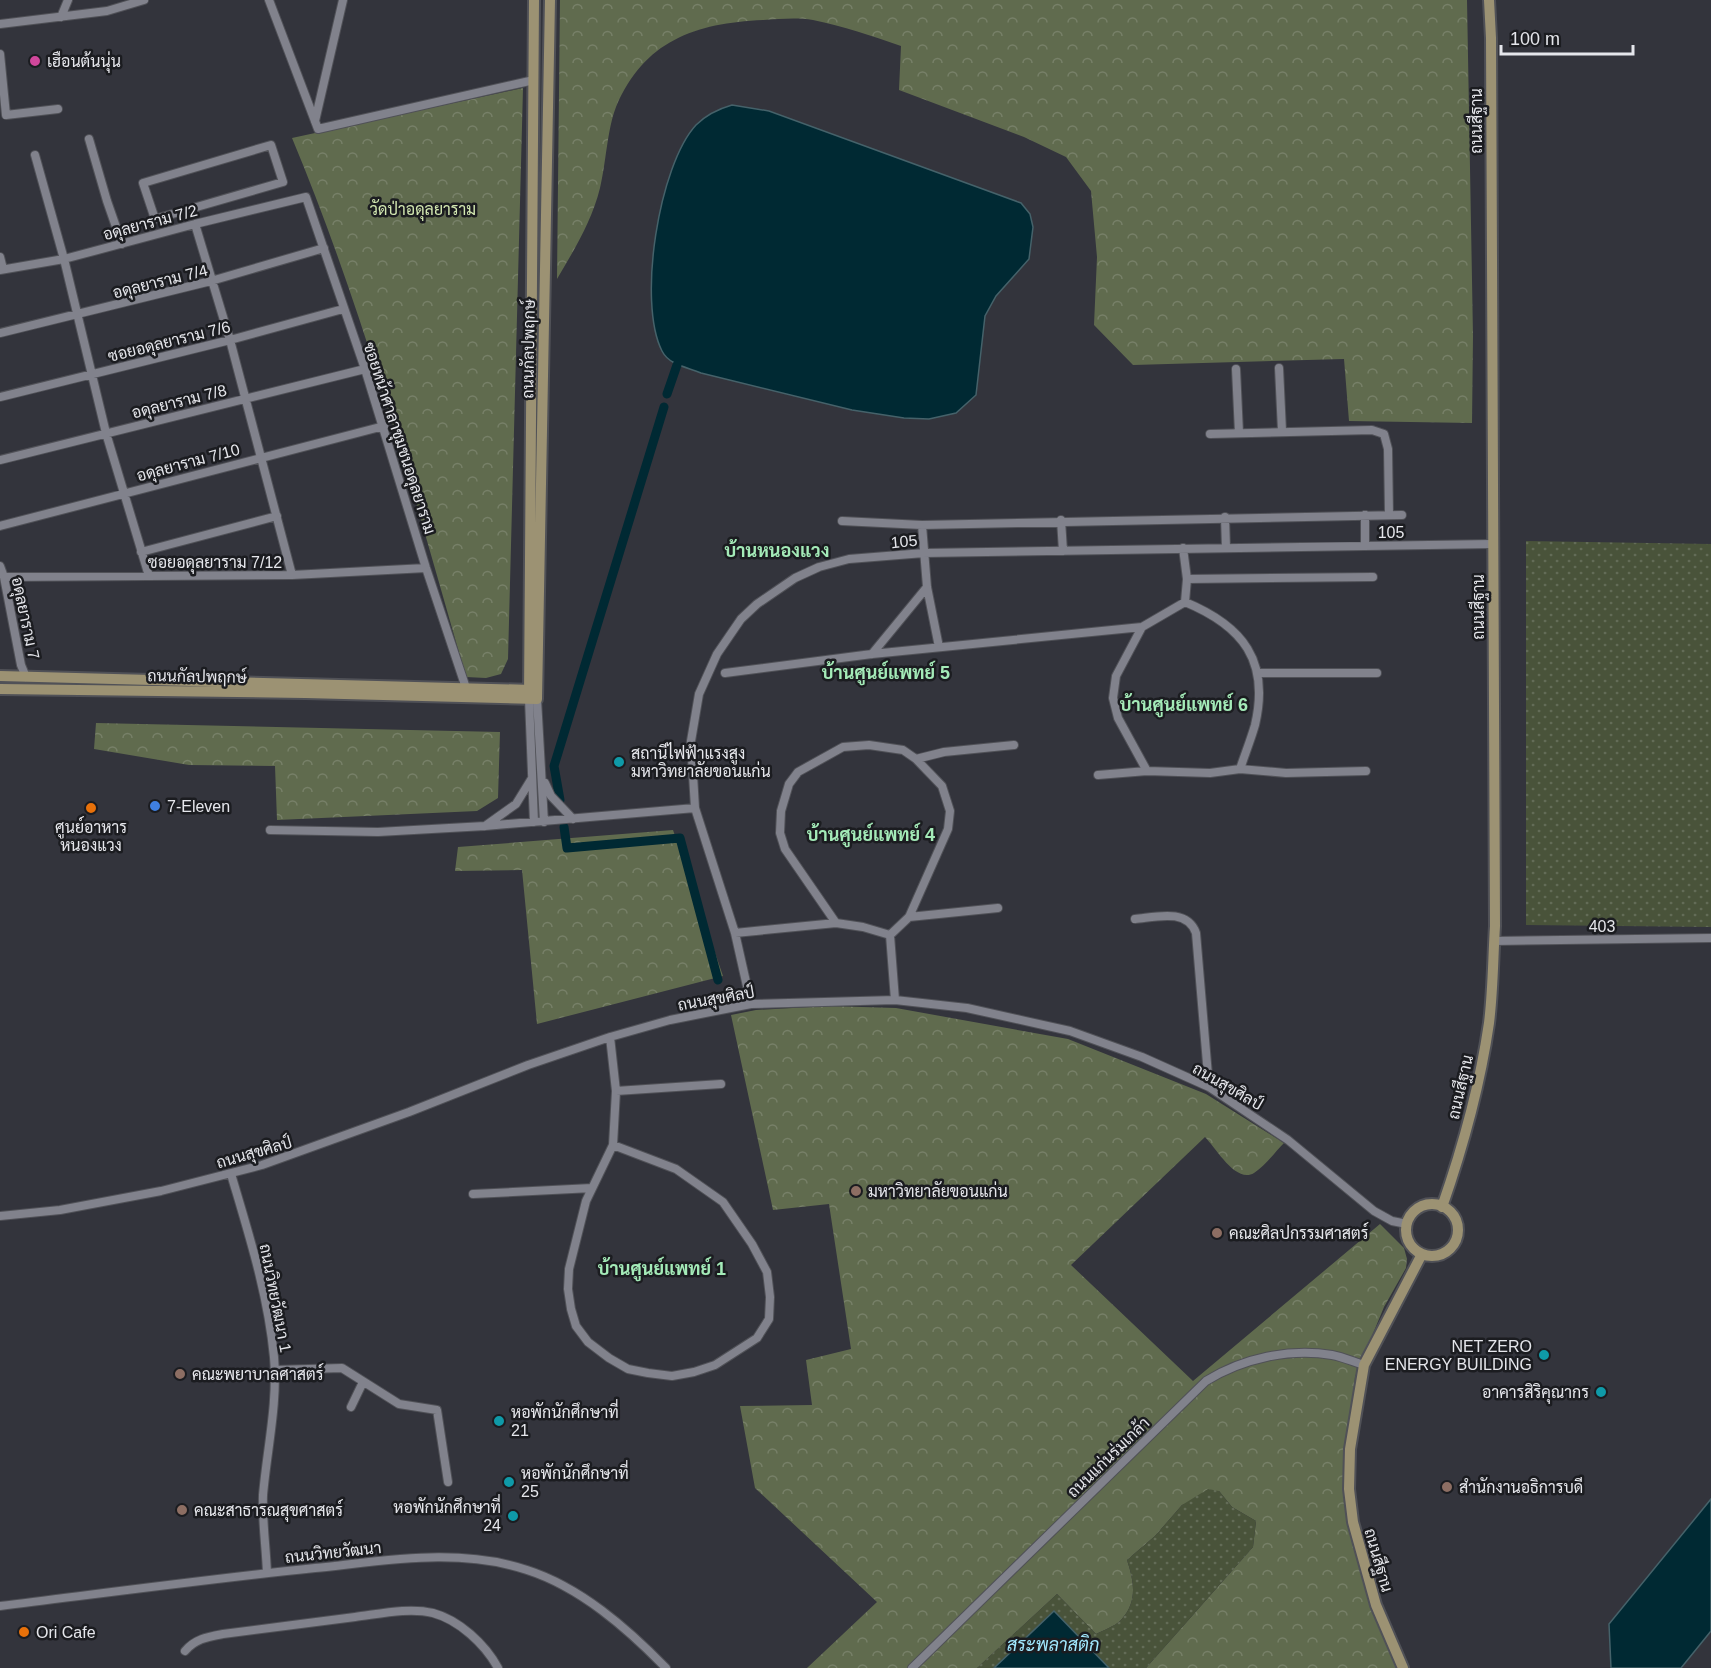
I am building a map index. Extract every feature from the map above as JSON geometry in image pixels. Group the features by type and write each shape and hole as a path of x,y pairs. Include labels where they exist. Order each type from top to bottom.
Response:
{"main road":[{"name":"ถนนกัลปพฤกษ์","path":"533,694 534,0"},
{"name":"ถนนกัลปพฤกษ์","path":"533,694 550,0"},
{"name":"ถนนสีฐาน","path":"1442,1207 1471,1112 1484,1053 1492,985 1494,941 1489,0"},
{"path":"532,205 546,207"},
{"name":"ถนนกัลปพฤกษ์","path":"0,676 466,688 533,694"},
{"name":"ถนนกัลปพฤกษ์","path":"0,689 533,694"},
{"path":"1425,1206 1442,1207 1453,1215 1457,1222 1455,1242 1451,1248 1437,1256 1422,1254 1416,1251 1408,1239 1407,1224 1417,1210 1425,1206"},
{"name":"ถนนสีฐาน","path":"1403,1668 1376,1605 1353,1522 1349,1489 1350,1449 1364,1365 1422,1254"}],"street":[{"path":"61,17 68,0"},
{"path":"0,24 107,10 144,0"},
{"path":"269,0 318,129 534,80"},
{"path":"314,122 343,0"},
{"path":"0,54 3,115 58,109"},
{"path":"89,139 122,244"},
{"path":"271,145 284,182 222,200 155,219 143,183 271,145"},
{"path":"35,155 64,259 106,433 149,576"},
{"name":"อดุลยาราม 7/2","path":"2,269 64,259 306,197"},
{"name":"ซอยหน้าศาลาชุมชนอดุลยาราม","path":"306,197 384,426 426,568 466,688"},
{"path":"222,200 226,216"},
{"path":"195,224 230,340 292,575"},
{"name":"อดุลยาราม 7/4","path":"0,333 212,281 324,248"},
{"path":"0,257 2,269"},
{"name":"ซอยอดุลยาราม 7/6","path":"0,397 344,309"},
{"path":"1279,368 1282,431"},
{"name":"อดุลยาราม 7/8","path":"0,459 365,369"},
{"path":"1236,369 1239,433"},
{"name":"อดุลยาราม 7/10","path":"0,526 384,426"},
{"path":"1210,434 1372,430 1384,434 1388,449 1389,515"},
{"path":"1365,515 1365,546"},
{"path":"842,521 922,525 1061,520 1402,515"},
{"path":"141,552 277,516"},
{"path":"1225,517 1226,548"},
{"path":"1061,520 1064,551"},
{"path":"922,525 927,586 939,647"},
{"name":"105","path":"752,1004 735,933 695,808 691,741 699,694 717,654 741,619 774,591 819,567 849,560 924,553 1492,544"},
{"path":"1183,548 1187,579 1185,602"},
{"name":"อดุลยาราม 7","path":"0,566 21,665 26,677"},
{"name":"ซอยอดุลยาราม 7/12","path":"4,578 292,575 426,568"},
{"path":"1187,579 1373,577"},
{"path":"872,654 927,586"},
{"path":"725,673 872,654 1142,627 1185,602"},
{"path":"1185,602 1232,629 1251,652 1258,674 1258,709 1240,769"},
{"path":"1142,627 1116,676 1113,698 1118,718 1147,771"},
{"path":"1258,674 1377,672"},
{"path":"533,694 542,776 544,822"},
{"path":"533,694 534,822"},
{"path":"836,923 785,849 780,833 781,812 789,784 798,772 843,747 869,745 903,750 916,759 942,786 950,811 948,829 909,917 890,935"},
{"path":"916,759 944,752 1014,745"},
{"path":"1098,776 1147,771 1170,773 1240,769 1286,773 1366,771"},
{"path":"542,776 551,796 573,819"},
{"path":"485,826 516,804 533,777"},
{"path":"270,830 378,832 544,822 695,808"},
{"path":"909,917 998,908"},
{"path":"1135,919 1179,917 1194,926 1209,1087"},
{"path":"735,933 836,923 863,927 890,935"},
{"path":"890,935 895,1000"},
{"name":"403","path":"1494,941 1711,938"},
{"name":"ถนนสุขศิลป์","path":"0,1216 60,1210 161,1191 231,1174 327,1143 528,1065 610,1037 670,1020 752,1004 895,1000 967,1008 1070,1031 1142,1057 1209,1087 1288,1140 1374,1211 1392,1221 1407,1224"},
{"path":"610,1037 616,1090 613,1144 586,1201 569,1269 568,1289 576,1326 588,1341 609,1358 628,1369 672,1376 715,1365 757,1338 769,1319 770,1297 767,1272 752,1244 723,1202 676,1169 613,1144"},
{"path":"616,1090 721,1084"},
{"name":"ถนนวิทยวัฒนา 1","path":"231,1174 252,1240 266,1298 275,1371 273,1414 263,1497 267,1573"},
{"path":"473,1194 592,1188"},
{"name":"ถนนแก่นร่มเกล้า","path":"912,1668 1206,1381 1226,1369 1251,1360 1276,1355 1332,1355 1364,1365"},
{"path":"275,1371 342,1368 399,1404 437,1410 448,1482"},
{"path":"351,1407 363,1382"},
{"name":"ถนนวิทยวัฒนา","path":"0,1606 267,1573 427,1557 464,1557 508,1564 543,1576 576,1593 646,1647 666,1668"},
{"path":"185,1651 192,1644 204,1638 223,1634 386,1613 430,1612 457,1623 494,1660 498,1668"}],"green space":[{"path":"560,0 1467,0 1473,336 1472,423 1349,421 1344,359 1133,365 1094,325 1097,257 1091,191 1066,157 1024,137 899,90 901,46 813,20 782,19 738,22 694,31 657,51 641,66 616,107 597,200 582,235 557,279"},
{"name":"วัดป่าอดุลยาราม","path":"523,88 508,659 501,674 486,678 466,677 387,405 343,271 292,138"},
{"path":"1526,541 1711,544 1711,927 1526,925"},
{"path":"96,723 500,732 498,798 477,811 277,820 275,766 189,765 94,749"},
{"path":"673,830 723,976 537,1024 522,870 455,871 458,847"},
{"path":"828,1006 896,1008 1068,1039 1206,1094 1284,1143 1262,1167 1247,1175 1240,1174 1233,1169 1205,1137 1071,1265 1193,1381 1380,1224 1404,1248 1407,1259 1406,1268 1384,1307 1355,1377 1350,1449 1353,1522 1403,1668 1146,1668 1253,1547 1256,1521 1232,1507 1219,1491 1182,1505 1155,1536 1127,1560 1133,1583 1130,1606 1119,1622 1096,1634 1057,1594 977,1668 807,1668 877,1602 755,1488 740,1406 812,1405 806,1360 851,1349 829,1204 773,1210 731,1015 756,1010"},
{"path":"1208,1489 1219,1491 1232,1507 1256,1521 1253,1547 1146,1668 977,1668 1057,1594 1096,1634 1119,1622 1132,1599 1133,1583 1127,1560 1155,1536 1182,1505"}],"water":[{"path":"732,105 769,111 1021,203 1030,214 1033,227 1029,259 996,296 985,316 976,395 956,413 929,419 904,418 852,410 701,373 674,363 665,356 655,329 652,301 652,269 662,201 683,144 696,125 713,112"},
{"path":"1711,1499 1711,1631 1681,1668 1611,1668 1609,1624"},
{"name":"สระพลาสติก","path":"1054,1611 1109,1668 994,1668"}],"waterway":[{"path":"667,394 677,365"},
{"path":"560,800 554,766 664,407"},
{"path":"564,827 567,848 680,838 718,980"}],"place":[{"name":"เฮือนต้นนุ่น","path":"35,61"},
{"name":"สถานีไฟฟ้าแรงสูง มหาวิทยาลัยขอนแก่น","path":"619,762"},
{"name":"7-Eleven","path":"155,806"},
{"name":"ศูนย์อาหาร หนองแวง","path":"91,808"},
{"name":"มหาวิทยาลัยขอนแก่น","path":"856,1191"},
{"name":"คณะศิลปกรรมศาสตร์","path":"1217,1233"},
{"name":"NET ZERO ENERGY BUILDING","path":"1544,1355"},
{"name":"คณะพยาบาลศาสตร์","path":"180,1374"},
{"name":"อาคารสิริคุณากร","path":"1601,1392"},
{"name":"หอพักนักศึกษาที่ 21","path":"499,1421"},
{"name":"หอพักนักศึกษาที่ 25","path":"509,1482"},
{"name":"สำนักงานอธิการบดี","path":"1447,1487"},
{"name":"คณะสาธารณสุขศาสตร์","path":"182,1510"},
{"name":"หอพักนักศึกษาที่ 24","path":"513,1516"},
{"name":"Ori Cafe","path":"24,1632"}],"district":[{"name":"บ้านหนองแวง","path":"777,551"},
{"name":"บ้านศูนย์แพทย์ 5","path":"886,673"},
{"name":"บ้านศูนย์แพทย์ 6","path":"1184,705"},
{"name":"บ้านศูนย์แพทย์ 4","path":"871,835"},
{"name":"บ้านศูนย์แพทย์ 1","path":"662,1269"}]}
